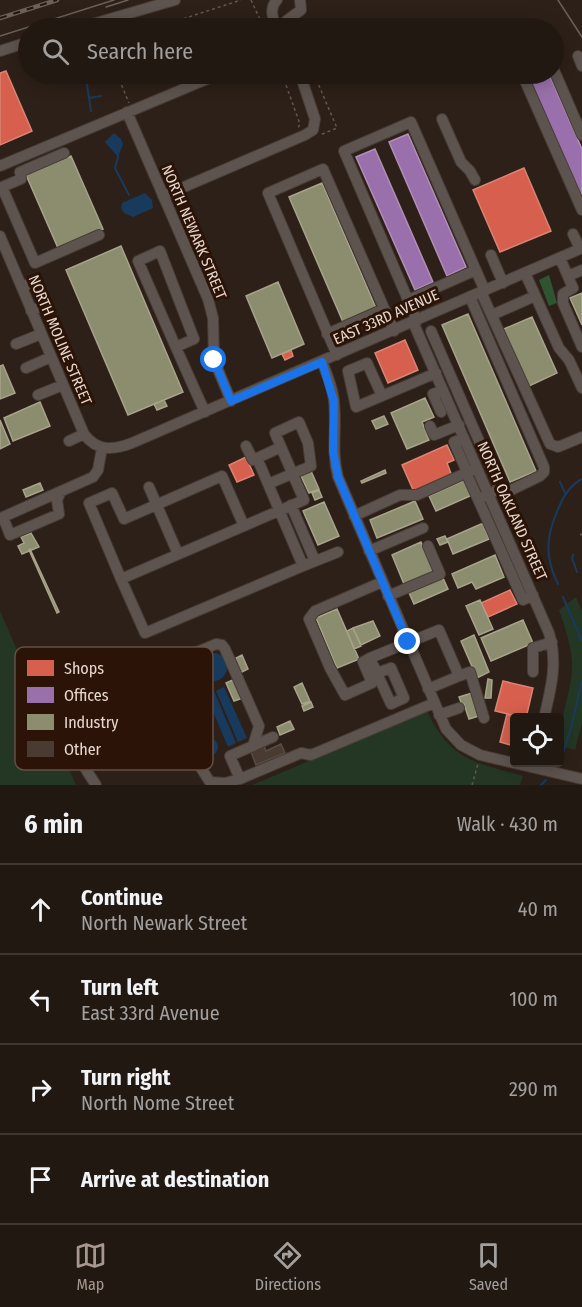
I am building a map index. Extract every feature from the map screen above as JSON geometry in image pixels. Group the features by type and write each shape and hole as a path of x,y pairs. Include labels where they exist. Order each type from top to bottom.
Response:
{"street":[{"path":"114,18 176,0"},
{"path":"273,18 272,11 277,0"},
{"path":"290,18 301,10 300,0"},
{"path":"0,51 18,45"},
{"path":"0,166 195,84"},
{"path":"163,196 313,130 315,119 303,84"},
{"path":"526,84 582,210"},
{"path":"560,84 582,135"},
{"name":"NORTH NEWARK STREET","path":"127,112 208,299 213,318 213,357 231,401"},
{"path":"442,119 461,162 475,180"},
{"name":"NORTH OAKLAND STREET","path":"476,270 411,122 344,151 408,300 427,354 462,432 473,473 488,494 552,642 554,673 545,713"},
{"path":"64,153 20,172 21,179 2,187 4,204 35,263 99,235"},
{"path":"337,355 268,193 323,169 394,331"},
{"path":"573,234 581,249"},
{"name":"NORTH MOLINE STREET","path":"0,236 84,434 93,444 102,448"},
{"name":"EAST 33RD AVENUE","path":"102,448 112,449 126,446 581,249"},
{"path":"9,258 29,250"},
{"path":"176,347 194,339 160,251 138,261 176,347 205,412"},
{"path":"491,255 503,283"},
{"path":"560,258 573,288 563,294 563,303 582,347"},
{"path":"408,300 476,270 492,315 550,444 558,447 582,437"},
{"path":"568,276 582,270"},
{"path":"525,273 559,348 569,360 582,388"},
{"path":"22,288 33,281"},
{"path":"492,315 535,296"},
{"path":"431,331 500,489 507,492 540,476 544,472 544,467 470,297"},
{"path":"31,311 44,305"},
{"path":"327,334 384,309"},
{"path":"16,344 41,334"},
{"path":"427,354 439,349"},
{"path":"26,368 51,357"},
{"path":"322,362 334,402 333,451 336,468 354,516 439,715 451,736 464,747 480,754 510,760"},
{"path":"382,396 436,373"},
{"path":"38,395 63,386"},
{"path":"441,411 433,394 456,389"},
{"path":"121,579 304,500 293,474 275,433 299,422 308,443 311,466 293,474 268,484"},
{"path":"430,426 434,435 474,429"},
{"path":"69,441 84,434"},
{"path":"246,446 253,460 281,447"},
{"path":"61,491 57,500 59,514 10,535 3,517 61,491 93,477 98,470 102,448"},
{"path":"257,458 303,566"},
{"path":"354,516 400,495 417,495 491,468"},
{"path":"473,473 478,499 523,600 533,595"},
{"path":"244,526 222,476 124,519 112,492 89,503 145,633 338,552"},
{"path":"149,487 178,554"},
{"path":"478,499 500,489"},
{"path":"291,505 315,561"},
{"path":"369,551 423,528"},
{"path":"388,596 440,574 428,546"},
{"path":"382,582 315,611 309,619 345,695 372,684 363,662 439,630 459,676"},
{"path":"533,672 533,648 552,642"},
{"path":"209,647 216,644 222,645 225,649 259,726 253,747"},
{"path":"370,658 377,673"},
{"path":"428,690 470,672 484,718"},
{"path":"201,770 209,784 240,779 301,753 311,755 434,703"},
{"path":"439,715 459,708"},
{"path":"240,779 230,756 273,738"},
{"path":"537,767 582,779"},
{"path":"86,770 96,785"}],"path":[{"path":"184,18 239,0"},
{"path":"251,0 259,18"},
{"path":"286,84 300,123 296,130"},
{"path":"316,137 337,128 318,84"},
{"path":"472,785 480,754"}],"green space":[{"path":"549,275 557,303 549,306 539,280"},
{"path":"576,597 582,611 582,723 575,750 564,747 564,713 571,680 572,662 559,610"},
{"path":"0,611 16,647 15,770 69,770 76,785 0,785"},
{"path":"427,711 436,728 455,750 477,762 523,776 520,785 252,785"}],"water":[{"path":"114,133 123,144 118,157 105,142"},
{"path":"145,193 152,200 153,208 133,217 124,213 121,208 122,203"},
{"path":"213,653 223,657 226,662 226,672 223,677 213,681"},
{"path":"224,687 247,738 238,742 216,691"},
{"path":"213,692 236,743 228,747 213,712"},
{"path":"213,740 217,744 217,750 213,754"}],"building: Shops":[{"path":"6,71 32,131 0,145 0,73"},
{"path":"524,168 551,231 500,252 473,190"},
{"path":"405,340 418,370 388,383 375,353"},
{"path":"291,350 293,356 285,360 282,354"},
{"path":"447,445 454,460 447,463 452,476 414,492 402,465"},
{"path":"246,457 254,475 237,482 229,465"},
{"path":"510,590 517,604 488,617 481,603"},
{"path":"503,681 533,688 527,713 510,714 495,711"},
{"path":"507,714 510,715 510,745 500,742"}],"building: Offices":[{"path":"532,84 553,84 582,149 582,199"},
{"path":"408,134 466,267 447,276 389,142"},
{"path":"375,149 433,282 415,290 356,157"}],"building: Industry":[{"path":"71,156 103,229 58,248 26,175"},
{"path":"322,183 376,308 343,322 289,197"},
{"path":"121,246 183,392 128,415 66,270"},
{"path":"278,282 304,344 272,358 246,296"},
{"path":"582,293 582,325 570,298"},
{"path":"468,314 536,471 510,482 442,325"},
{"path":"532,317 557,373 529,386 504,329"},
{"path":"3,365 15,393 0,399 0,366"},
{"path":"425,398 434,417 422,422 429,440 407,449 391,413"},
{"path":"164,400 167,406 157,410 154,404"},
{"path":"40,402 50,426 13,441 4,418"},
{"path":"384,416 388,424 376,429 372,421"},
{"path":"0,420 10,444 0,449"},
{"path":"385,470 386,473 362,483 361,481"},
{"path":"311,471 319,489 309,493 301,476"},
{"path":"465,480 472,495 436,511 429,496"},
{"path":"40,483 43,490 26,497 23,490"},
{"path":"319,490 322,497 315,500 312,493"},
{"path":"415,501 423,519 377,538 370,520"},
{"path":"324,502 339,536 318,545 303,511"},
{"path":"481,524 489,539 453,554 447,539"},
{"path":"31,533 39,547 22,554 18,546 24,543 21,537"},
{"path":"445,536 448,542 440,545 437,539"},
{"path":"421,542 434,571 404,584 392,555"},
{"path":"29,550 59,612 57,613"},
{"path":"495,555 504,577 476,589 472,582 458,588 452,574"},
{"path":"443,578 448,589 414,604 409,593"},
{"path":"480,600 493,629 479,635 466,606"},
{"path":"337,609 359,659 337,668 316,618"},
{"path":"523,620 533,643 491,661 481,638"},
{"path":"373,621 380,636 361,645 353,628"},
{"path":"353,628 361,646 354,649 347,631"},
{"path":"474,635 489,672 477,678 461,641"},
{"path":"242,655 248,669 240,673 234,659"},
{"path":"235,679 243,698 234,701 226,683"},
{"path":"488,679 492,680 491,698 485,698"},
{"path":"302,683 310,701 302,704 294,687"},
{"path":"472,693 479,716 469,719 459,697"},
{"path":"311,702 313,707 304,711 302,706"},
{"path":"290,721 294,729 280,735 277,727"}],"building: Other":[{"path":"281,744 285,753 256,765 251,752 264,746 266,751"}],"waterway":[{"path":"87,84 91,111"},
{"path":"89,98 101,96"},
{"path":"118,157 115,168 129,195"},
{"path":"558,584 550,564 548,546 551,527 565,494 582,479"},
{"path":"560,482 565,493"},
{"path":"573,555 577,572"},
{"path":"563,597 582,641"},
{"path":"564,750 582,681"},
{"path":"541,785 546,780"}],"tram line":[{"path":"57,18 114,0"},
{"path":"106,7 128,0"},
{"path":"558,0 582,37"},
{"path":"0,36 18,30"}],"railway":[{"path":"0,18 57,0"}],"route":[{"path":"214,360 231,401 322,362 334,402 333,451 338,477 408,642"}]}
